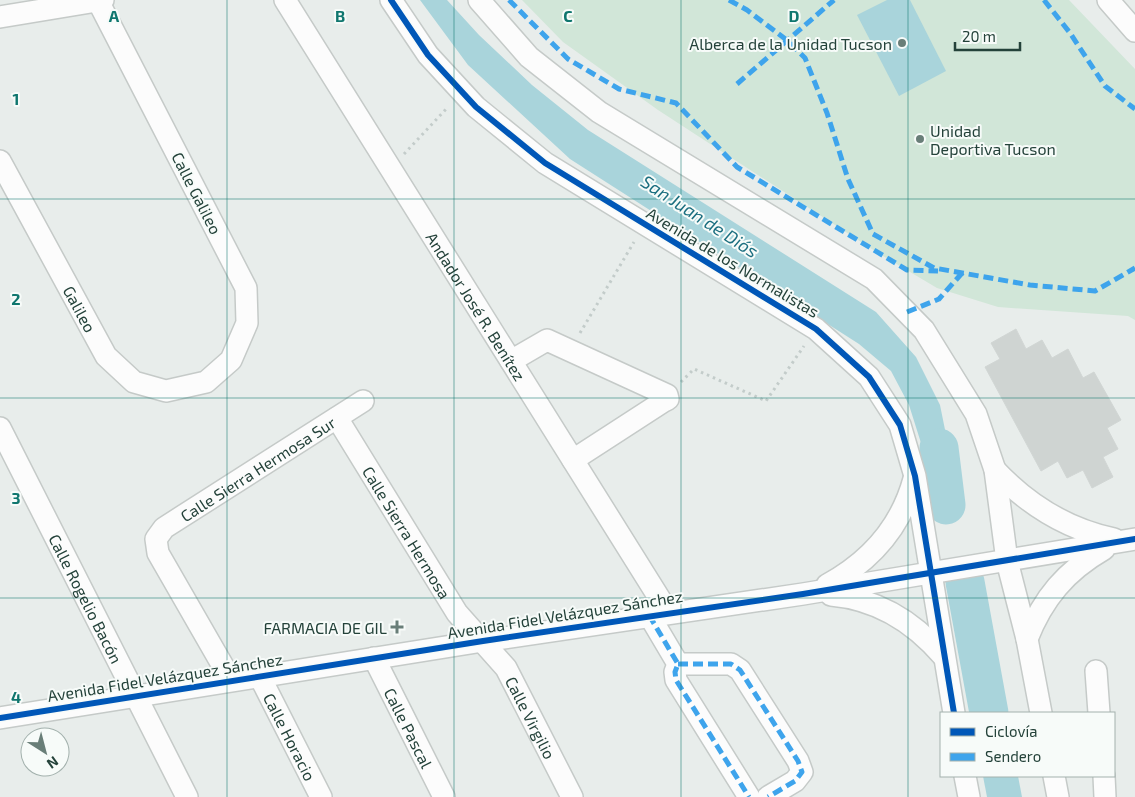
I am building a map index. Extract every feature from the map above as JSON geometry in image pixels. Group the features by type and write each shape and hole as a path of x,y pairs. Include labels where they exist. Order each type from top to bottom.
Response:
{"street":[{"path":"0,17 101,0"},
{"name":"Calle Galileo","path":"101,0 246,288 247,323 231,360 206,382"},
{"name":"Andador José R. Benítez","path":"285,0 573,460 658,614 678,664"},
{"name":"Avenida de los Normalistas","path":"391,0 428,55 476,107 545,163 816,328 869,377 900,425 915,476 943,656 954,712"},
{"path":"480,0 529,57 599,112 874,279 924,330 976,414 995,470 1007,561 1026,639 1041,712"},
{"path":"1108,0 1135,31"},
{"name":"Galileo","path":"0,162 106,356 134,382 166,391 206,382"},
{"path":"511,362 544,340 570,349 668,396"},
{"path":"573,460 668,396"},
{"name":"Calle Sierra Hermosa Sur","path":"231,680 158,553 156,539 164,528 363,401"},
{"name":"Calle Sierra Hermosa","path":"337,418 457,613 483,641"},
{"name":"Calle Rogelio Bacón","path":"0,428 187,797"},
{"path":"995,470 1025,499 1053,517 1075,528 1129,540"},
{"path":"803,594 845,576 879,546 902,513 915,476"},
{"path":"1026,639 1045,600 1058,583 1088,558 1129,540"},
{"name":"Avenida Fidel Velázquez Sánchez","path":"0,718 483,641 803,594 1129,540"},
{"path":"803,594 844,596 883,608 916,628 943,656"},
{"name":"Calle Virgilio","path":"483,641 506,668 572,797"},
{"name":"Calle Pascal","path":"374,658 444,797"},
{"path":"749,797 676,680 675,672 678,664 731,664 740,670 798,761 802,772 796,781 768,797"},
{"path":"1096,671 1099,712"},
{"name":"Calle Horacio","path":"259,676 321,797"},
{"path":"965,777 969,797"},
{"path":"1054,777 1058,797"},
{"path":"1104,777 1105,797"}],"path":[{"path":"391,168 462,92"},
{"path":"570,349 645,224"},
{"path":"668,396 694,369 766,401 816,328"}],"green space":[{"name":"Unidad Deportiva Tucson","path":"522,0 1069,0 1135,69 1135,320 1128,316 998,307 937,288 878,253 658,110 563,42"}],"water":[{"path":"420,0 447,0 479,35 532,85 588,130 876,312 916,357 940,405 955,479 945,500 930,482 921,443 909,405 891,371 859,344 570,159 468,65"},
{"name":"Alberca de la Unidad Tucson","path":"887,0 910,0 946,71 899,96 857,15"},
{"path":"966,585 985,597 1007,712 971,712 952,609"},
{"path":"983,777 1018,777 1022,797 987,797"}],"building":[{"path":"1016,329 1026,349 1042,340 1052,358 1068,349 1083,378 1094,372 1121,420 1107,428 1118,449 1103,457 1113,477 1092,488 1083,470 1067,478 1058,461 1041,471 985,367 1000,359 991,343"}],"waterway":[{"name":"San Juan de Diós","path":"939,448 946,505"},
{"name":"San Juan de Diós","path":"965,582 989,712"}],"marked path":[{"path":"509,0 568,59 619,89 676,103 737,167 907,270 938,271"},
{"path":"729,0 747,10 788,41 805,58 827,113 848,179 873,234 934,268 1030,285 1095,291 1135,268"},
{"path":"737,84 834,0"},
{"path":"1044,0 1070,33 1105,86 1135,109"},
{"path":"907,312 939,299 963,272"},
{"path":"649,615 678,664 675,672 676,680 749,797"},
{"path":"678,664 731,664 740,670 798,761 802,772 795,781 768,797"}],"cycle path":[{"path":"391,0 428,55 476,107 545,163 816,329 869,377 900,425 915,476 954,712"},
{"path":"0,718 483,641 803,594 1135,539"}],"place":[{"name":"Alberca de la Unidad Tucson","path":"902,43"},
{"name":"Unidad Deportiva Tucson","path":"920,139"},
{"name":"FARMACIA DE GIL","path":"397,627"}]}
